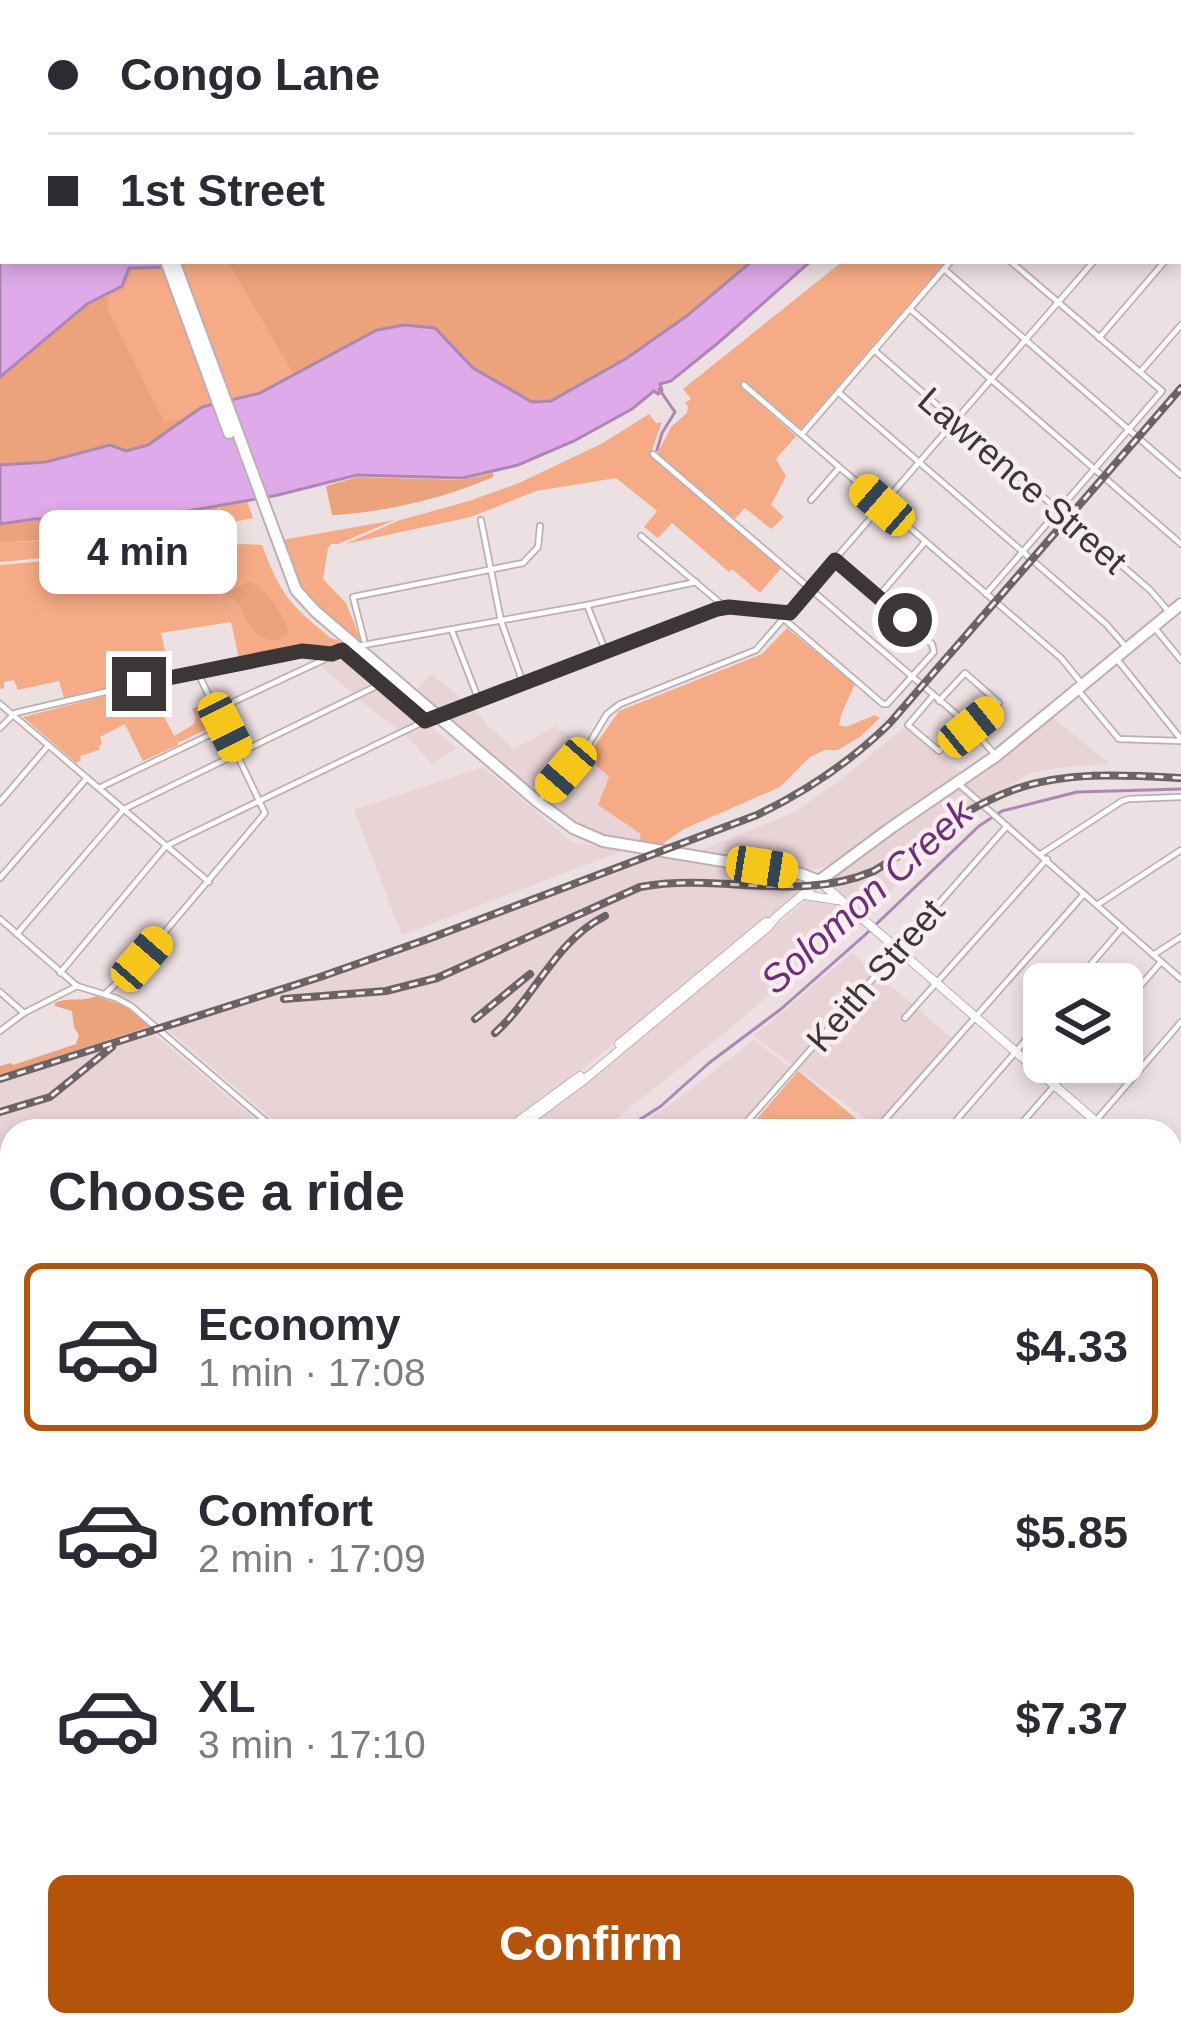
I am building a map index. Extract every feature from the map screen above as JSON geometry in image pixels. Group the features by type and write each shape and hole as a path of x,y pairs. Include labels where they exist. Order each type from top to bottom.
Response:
{"main road":[{"path":"171,264 281,574 292,592 351,644 373,651 438,716 573,828 603,841 801,874 819,881 1094,1119"},
{"path":"271,537 296,590 386,682 438,716"},
{"path":"531,1119 602,1066 819,881 996,757 1181,604"},
{"path":"801,874 848,860"},
{"path":"803,895 840,900"},
{"path":"522,1119 577,1079 766,922 772,922"}],"street":[{"path":"801,434 948,264"},
{"path":"986,594 1162,391 1058,303 1020,264"},
{"path":"538,802 587,747 607,713 751,654 1091,264"},
{"path":"1099,338 1162,264"},
{"path":"944,269 1181,475"},
{"path":"910,309 1181,544"},
{"path":"1140,373 1181,325"},
{"name":"Lawrence Street","path":"874,350 1150,590 1170,614"},
{"path":"744,385 1061,658 1119,739 1181,740"},
{"path":"838,392 1106,624 1126,649"},
{"path":"653,454 971,727 996,757"},
{"path":"811,500 839,468"},
{"path":"481,520 501,622 523,683"},
{"path":"216,710 351,644 353,597 526,561 538,548 540,526"},
{"path":"641,536 719,602 790,613"},
{"path":"878,597 925,542"},
{"path":"784,619 883,704 912,677 935,648 835,560"},
{"path":"373,651 696,582"},
{"path":"587,605 605,651"},
{"path":"60,973 166,846 425,721 729,607"},
{"path":"1154,627 1181,660"},
{"path":"452,631 479,700"},
{"path":"0,728 12,714 197,671 302,651 332,654"},
{"path":"1116,658 1181,740"},
{"path":"105,994 142,959 264,817 261,800 197,671"},
{"path":"964,673 999,703 939,751 908,725 936,698 964,673"},
{"path":"17,934 124,809 386,682 425,721"},
{"path":"0,704 208,882"},
{"path":"99,788 225,727"},
{"path":"0,802 49,745"},
{"path":"0,878 87,778"},
{"path":"958,783 1181,979"},
{"path":"905,1018 1044,857 1122,801 1181,797"},
{"name":"Keith Street","path":"749,1119 1007,826"},
{"path":"1097,905 1181,850"},
{"path":"886,1119 1084,894"},
{"path":"0,919 77,986 130,1006 263,1119"},
{"path":"1092,963 1122,928"},
{"path":"1153,955 1181,937"},
{"path":"1143,983 1161,962"},
{"path":"0,1031 24,1012 77,986"},
{"path":"0,992 24,1012"},
{"path":"1098,1119 1181,1022"},
{"path":"957,1119 1023,1043"},
{"path":"1025,1119 1055,1085"}],"shaded area":[{"path":"0,264 166,264 129,268 122,286 87,304 0,377"},
{"path":"170,264 229,264 294,373 258,392 200,406 183,418 163,423 108,309 108,296 132,269 160,269"},
{"path":"170,264 160,269 132,270 124,289 108,296 108,309 164,422 183,418 200,406 258,392 293,373 229,264 748,264 627,358 551,401 532,402 473,367 435,328 377,330 260,394 202,407 148,445 126,451 110,445 46,462 0,465 0,377 87,304 122,286 129,268"},
{"path":"748,264 808,264 718,343 671,381 660,384 658,394 654,391 632,409 574,441 518,465 463,478 357,475 160,516 0,524 0,465 46,462 110,445 126,451 148,445 202,407 260,393 377,330 404,325 435,328 473,368 532,402 551,401 627,358"},
{"path":"839,264 943,264 801,429 740,381 796,436 776,459 786,476 771,505 784,517 771,529 745,508 735,519 657,454 671,427 687,413 685,403 691,399 683,389"},
{"path":"649,414 656,423 662,422 650,455 781,568 760,593 672,523 658,538 644,527 657,511 616,478 536,491 471,517 345,544 400,520 519,483 603,443"},
{"path":"493,473 493,477 437,497 337,515 332,515 326,486 357,477 462,480"},
{"path":"247,501 253,518 65,556 0,562 0,543 82,538 211,518 221,506"},
{"path":"220,506 211,516 156,527 0,543 0,525 159,517"},
{"path":"395,520 328,548 323,579 346,603 362,643 302,588 282,540"},
{"path":"262,545 288,598 339,641 339,647 304,647 64,698 59,681 18,690 14,680 4,682 0,689 0,565","holes":["231,622 239,659 170,672 161,633"]},
{"path":"251,581 275,605 288,635 264,638 225,593"},
{"path":"787,628 855,684 839,725 846,727 875,715 880,718 838,750 810,757 780,787 684,829 659,846 639,843 641,834 598,805 609,777 587,757 619,711 762,654"},
{"path":"342,654 457,748 432,764 408,737 320,665"},
{"path":"431,674 474,708 514,749 556,726 591,751 587,757 609,777 642,834 639,843 575,825 549,805 416,690"},
{"path":"148,685 174,736 194,724 192,709 206,702 217,724 143,761 125,724 100,737 99,750 80,756 76,763 23,717"},
{"path":"1052,717 1110,764 1030,773 873,867 896,884 870,918 835,946 829,942 732,1027 615,1119 536,1119 806,901 838,903 844,897 828,882"},
{"path":"906,726 963,775 838,862 812,870 704,854 704,849 793,813"},
{"path":"483,767 572,842 622,851 402,935 354,810"},
{"path":"656,857 802,884 801,890 594,1060 513,1119 273,1119 168,1030"},
{"path":"852,953 953,1039 881,1119 866,1119 754,1036"},
{"path":"96,996 126,1006 151,1026 0,1075 0,1066 76,1044 79,1035 72,1011 55,1003"},
{"path":"151,1027 254,1119 0,1119 0,1075"},
{"path":"754,1040 790,1067 744,1119 649,1119"},
{"path":"798,1071 856,1119 757,1119"}],"waterway":[{"path":"657,450 675,412 659,389"},
{"name":"Solomon Creek","path":"641,1119 781,1009 979,826 1002,811 1077,792 1181,789"}],"railway":[{"path":"0,1079 428,939 757,815 793,796 843,764 889,724 1181,388"},
{"path":"284,999 386,991 437,978 640,887 670,883 787,887 845,881 874,871 977,806 1033,784 1096,776 1181,778"},
{"path":"495,1033 572,940 605,916"},
{"path":"475,1019 530,974"},
{"path":"0,1112 50,1097 112,1047"}],"route":[{"path":"139,684 302,651 332,654 342,650 425,721 717,609 790,613 835,560 905,620"}]}
